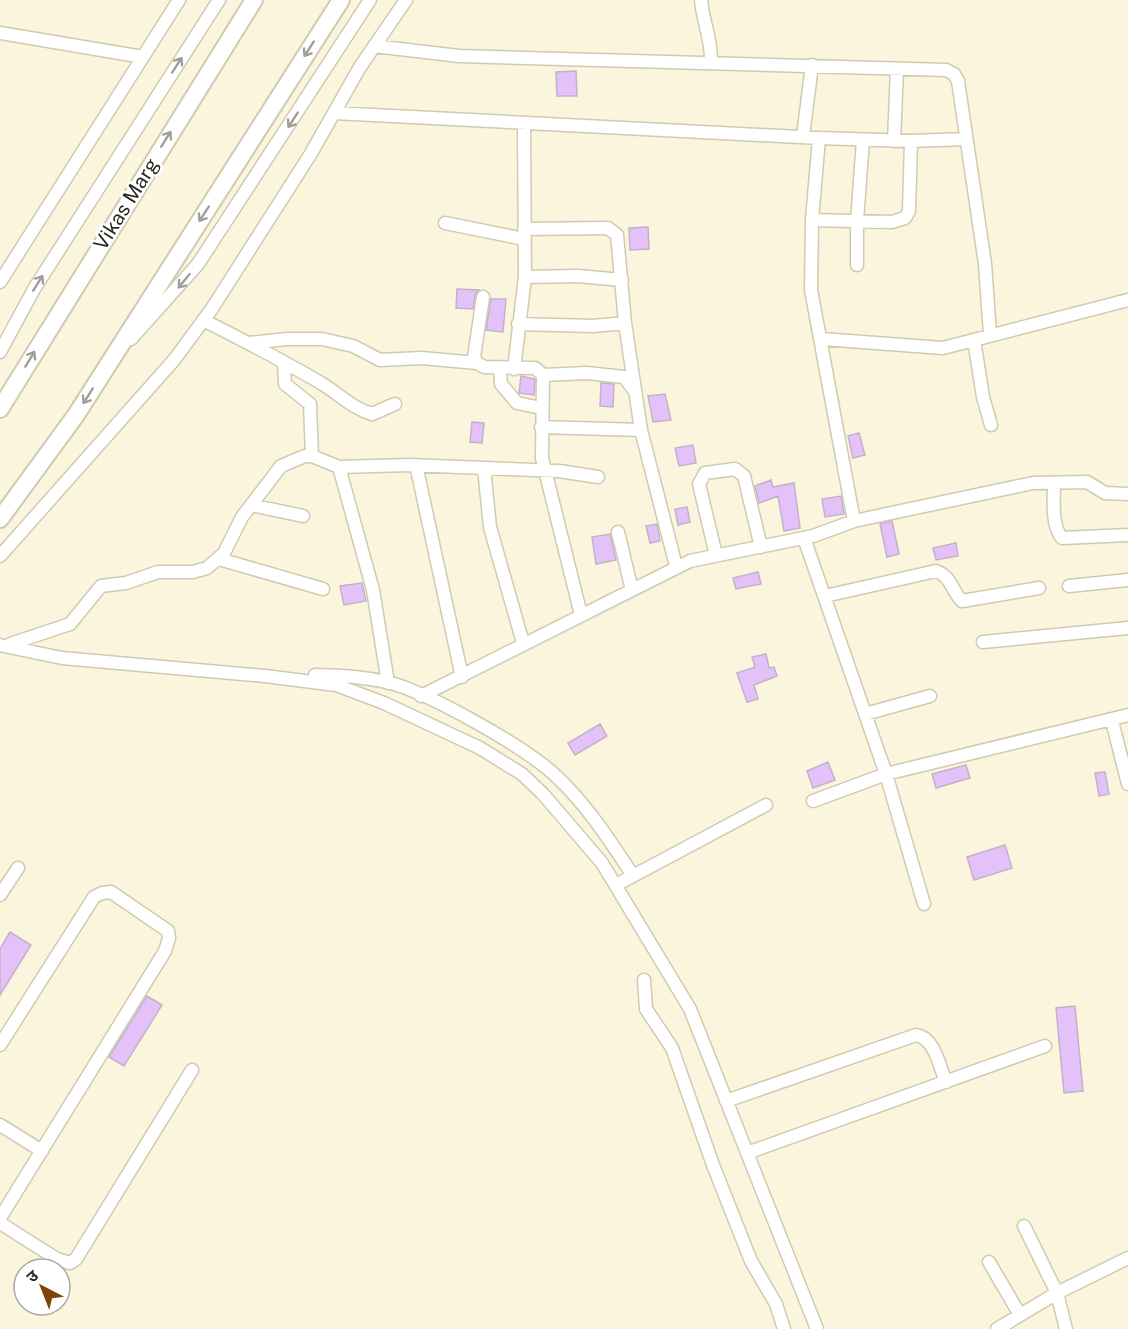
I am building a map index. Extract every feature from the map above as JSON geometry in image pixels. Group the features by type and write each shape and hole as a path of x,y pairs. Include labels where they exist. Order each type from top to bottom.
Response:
{"main road":[{"name":"Vikas Marg","path":"0,409 254,0"},
{"path":"0,519 76,415 341,0"}],"street":[{"path":"0,282 179,0"},
{"path":"0,352 34,289 219,0"},
{"path":"110,362 180,287 198,264 370,0"},
{"path":"0,556 174,360 271,218 374,46 406,0"},
{"path":"701,0 704,25 712,42 711,63"},
{"path":"0,33 144,57"},
{"path":"374,46 459,56 946,70 954,74 958,81 985,264 990,334"},
{"path":"803,136 812,65"},
{"path":"894,141 897,70"},
{"path":"334,113 524,125 863,140 966,140"},
{"path":"514,369 525,277 524,125"},
{"path":"819,138 812,220 811,290 822,339 854,521"},
{"path":"857,265 857,221 863,140"},
{"path":"812,220 892,222 905,218 909,212 911,141"},
{"path":"445,223 524,234 608,228 617,235 625,323 641,430 676,566"},
{"path":"525,277 578,276 622,280"},
{"path":"477,363 474,357 483,297"},
{"path":"822,339 944,348 990,334 1128,300"},
{"path":"203,320 325,385 359,410 372,414 395,404"},
{"path":"518,324 593,326 625,323"},
{"path":"249,343 287,339 322,339 354,346 380,360 421,358 477,363 484,367 535,368 543,375 587,373 624,377 635,391"},
{"path":"974,340 983,397 991,425"},
{"path":"284,362 285,384 310,404 312,456"},
{"path":"500,368 501,384 517,403 542,408"},
{"path":"543,375 541,427 544,471 581,615"},
{"path":"541,427 641,430"},
{"path":"1,645 27,640 70,624 101,586 126,583 158,572 201,571 219,559 251,505 280,466 294,459 312,456 339,466 416,465 544,471 598,477"},
{"path":"416,465 462,677"},
{"path":"339,466 373,590 388,682"},
{"path":"484,468 490,527 523,643"},
{"path":"716,555 699,484 705,473 735,469 744,476 761,548"},
{"path":"421,696 676,566 716,555 804,538 854,521 1033,483 1091,483 1105,493 1128,494"},
{"path":"1054,483 1055,514 1058,532 1062,538 1128,535"},
{"path":"251,505 303,516"},
{"path":"618,532 632,590"},
{"path":"804,538 886,774 924,904"},
{"path":"219,559 323,589"},
{"path":"825,596 936,571 945,574 962,601 1039,588"},
{"path":"1069,586 1128,580"},
{"path":"983,642 1128,628"},
{"path":"1,645 62,657 266,676 336,685 384,703 501,759 543,794 602,863 690,1009 817,1329"},
{"path":"266,676 343,675 388,682 421,696 521,748 542,762 560,779 605,834 632,874"},
{"path":"865,714 930,696"},
{"path":"813,801 886,774 1112,721 1128,715"},
{"path":"1112,721 1128,784"},
{"path":"616,885 632,874 766,805"},
{"path":"0,895 18,868"},
{"path":"0,1045 94,897 111,892 168,931 169,938 165,951 0,1218"},
{"path":"644,980 646,1009 672,1048 713,1165 751,1261 769,1291 784,1329"},
{"path":"726,1101 916,1035 925,1038 930,1043 946,1082"},
{"path":"747,1153 1045,1046"},
{"path":"0,1223 57,1259 70,1263 76,1259 192,1070"},
{"path":"0,1125 42,1151"},
{"path":"1024,1226 1057,1293 1066,1329"},
{"path":"997,1329 1057,1293 1128,1258"},
{"path":"988,1262 1020,1315"}],"building":[{"path":"576,71 577,96 557,96 556,72"},
{"path":"648,227 649,249 630,250 629,228"},
{"path":"457,289 479,290 475,295 473,309 456,308"},
{"path":"491,299 506,299 503,332 486,330"},
{"path":"521,376 535,379 534,395 519,393"},
{"path":"601,383 614,384 613,407 600,406"},
{"path":"665,394 671,420 653,422 648,396"},
{"path":"472,422 484,423 482,443 470,442"},
{"path":"859,433 865,455 853,458 848,436"},
{"path":"693,445 696,463 679,466 675,448"},
{"path":"771,480 773,487 794,483 800,528 784,531 778,496 759,503 755,486"},
{"path":"841,496 844,514 825,517 822,499"},
{"path":"687,507 690,522 678,525 675,509"},
{"path":"892,521 899,554 887,557 880,524"},
{"path":"657,524 660,541 650,543 646,526"},
{"path":"610,534 616,560 596,564 592,537"},
{"path":"956,543 958,556 936,560 933,548"},
{"path":"758,572 761,584 736,589 733,578"},
{"path":"362,583 366,601 344,605 340,586"},
{"path":"766,654 769,668 774,667 777,676 754,685 758,699 747,702 737,673 755,667 752,657"},
{"path":"600,724 607,736 575,755 568,743"},
{"path":"828,762 835,780 813,788 807,771"},
{"path":"966,765 970,778 936,788 932,774"},
{"path":"1105,772 1109,794 1099,796 1095,773"},
{"path":"1005,845 1012,868 974,880 967,857"},
{"path":"10,932 31,945 0,995 0,949"},
{"path":"147,996 162,1005 124,1066 109,1057"},
{"path":"1075,1006 1083,1091 1064,1093 1056,1008"}]}
